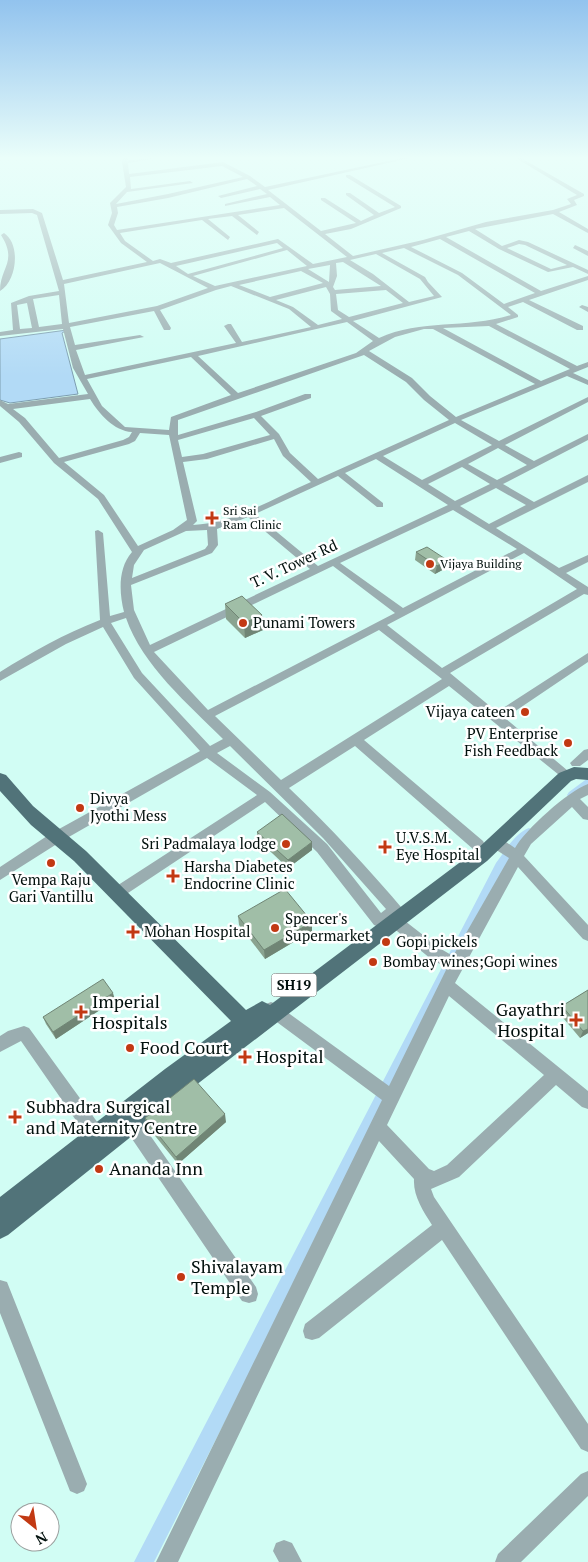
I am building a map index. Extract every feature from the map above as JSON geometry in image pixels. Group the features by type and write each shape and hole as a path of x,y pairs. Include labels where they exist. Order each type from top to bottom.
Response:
{"main road":[{"name":"SH19","path":"0,1228 132,1124 272,1009 391,917 491,844 579,767"},
{"path":"0,780 19,804 55,838 80,856 249,1027"},
{"name":"SH19","path":"0,1211 96,1136 249,1027"}],"street":[{"path":"45,231 60,283 66,326 77,368 99,407 123,429 172,436 256,415 308,396"},
{"path":"122,231 115,232 123,242 152,262"},
{"path":"219,231 228,238"},
{"path":"318,231 349,259 408,304"},
{"path":"321,233 333,231"},
{"path":"0,334 66,326 156,309 214,288 349,259 461,231"},
{"path":"474,231 501,248 550,270 574,266"},
{"path":"0,289 10,269 12,256 10,243 4,235"},
{"path":"441,237 541,294"},
{"path":"171,265 278,241 313,267"},
{"path":"501,248 524,242 588,272"},
{"path":"186,528 192,521 191,510 172,436 174,419 176,417 238,397 286,378 359,355 378,340 434,326 490,324 516,316 460,274 405,246"},
{"path":"575,247 588,254"},
{"path":"187,276 288,248"},
{"path":"82,378 348,321 439,297 425,284 423,278 376,252"},
{"path":"60,283 160,261 214,288"},
{"path":"333,262 334,276 331,288 335,310 348,321 378,340"},
{"path":"0,270 10,269"},
{"path":"303,269 331,288"},
{"path":"504,306 588,278"},
{"path":"231,284 291,308 317,328"},
{"path":"272,300 331,288 388,288"},
{"path":"17,332 12,304 30,300 29,298 35,296 62,293"},
{"path":"30,300 36,330"},
{"path":"524,300 580,328"},
{"path":"156,309 167,328"},
{"path":"490,324 577,369"},
{"path":"228,326 240,344"},
{"path":"434,326 541,384"},
{"path":"72,348 140,337"},
{"path":"364,351 409,380 427,398 455,420 532,464"},
{"path":"192,354 238,397"},
{"path":"391,917 344,849 206,716 148,651 128,614 127,583 129,564 137,552 156,540 186,528 212,527 249,513 455,420 588,364"},
{"path":"567,373 588,383"},
{"path":"3,404 93,396"},
{"path":"422,484 588,399"},
{"path":"3,404 22,420 57,461 101,498 137,552"},
{"path":"256,415 276,436 286,454 317,483"},
{"path":"57,461 126,442 132,439 137,431"},
{"path":"179,460 204,457 276,436"},
{"name":"T. V. Tower Rd","path":"148,651 163,642 454,505 588,437"},
{"path":"578,442 588,448"},
{"path":"0,460 19,455"},
{"path":"280,786 356,739 446,676 586,591 524,549 488,528 377,456"},
{"path":"461,463 534,506"},
{"path":"340,473 380,505"},
{"path":"488,528 588,478"},
{"path":"249,513 317,570"},
{"path":"127,583 209,551 213,545 212,527"},
{"path":"98,533 105,622 122,646 138,675 209,753 266,795 391,917 436,954 456,965"},
{"path":"206,716 524,549"},
{"path":"559,572 588,558"},
{"path":"333,562 402,614"},
{"path":"0,677 62,641 128,614"},
{"path":"380,625 497,718 579,767"},
{"path":"497,718 588,657"},
{"path":"356,739 491,844 514,855 588,935"},
{"path":"0,874 55,838 230,740"},
{"path":"167,1562 456,965 514,855 526,840 572,800 588,789"},
{"path":"117,893 266,795"},
{"path":"572,800 588,816"},
{"path":"447,985 476,1011 557,1074 588,1101"},
{"path":"272,1009 391,1098"},
{"path":"0,1045 13,1036 24,1033 96,1136"},
{"path":"378,1127 423,1176 434,1180 453,1171 557,1074"},
{"path":"132,1124 249,1294"},
{"path":"423,1176 422,1189 425,1197 588,1442"},
{"path":"312,1331 444,1227"},
{"path":"0,1289 77,1484"},
{"path":"506,1562 588,1481"}],"water":[{"path":"67,330 62,333 78,394 10,403 0,400 0,339"}],"building":[{"path":"427,547 447,560 437,566 416,552"},
{"path":"242,596 262,615 244,623 225,604"},
{"name":"Sri Padmalaya lodge","path":"282,814 312,842 288,860 257,832"},
{"name":"Spencer's Supermarket","path":"285,889 312,922 264,950 238,916"},
{"path":"103,979 113,993 53,1032 43,1017"},
{"name":"Gayathri Hospital","path":"588,990 588,1029 583,1031 562,1006"},
{"path":"194,1079 225,1114 176,1157 145,1118"}],"waterway":[{"path":"573,795 588,782"},
{"path":"144,1562 500,866 516,845 529,833"}],"place":[{"name":"Sri Sai Ram Clinic","path":"212,518"},
{"name":"Vijaya Building","path":"430,564"},
{"name":"Punami Towers","path":"243,623"},
{"name":"Vijaya cateen","path":"525,712"},
{"name":"PV Enterprise Fish Feedback","path":"568,743"},
{"name":"Divya Jyothi Mess","path":"80,808"},
{"name":"Sri Padmalaya lodge","path":"286,844"},
{"name":"U.V.S.M. Eye Hospital","path":"385,847"},
{"name":"Vempa Raju Gari Vantillu","path":"51,863"},
{"name":"Harsha Diabetes Endocrine Clinic","path":"173,876"},
{"name":"Spencer's Supermarket","path":"275,928"},
{"name":"Mohan Hospital","path":"133,932"},
{"name":"Gopi pickels","path":"386,942"},
{"name":"Bombay wines;Gopi wines","path":"373,962"},
{"name":"Imperial Hospitals","path":"81,1012"},
{"name":"Gayathri Hospital","path":"576,1020"},
{"name":"Food Court","path":"130,1048"},
{"name":"Hospital","path":"245,1057"},
{"name":"Subhadra Surgical and Maternity Centre","path":"15,1117"},
{"name":"Ananda Inn","path":"99,1169"},
{"name":"Shivalayam Temple","path":"181,1277"}]}
